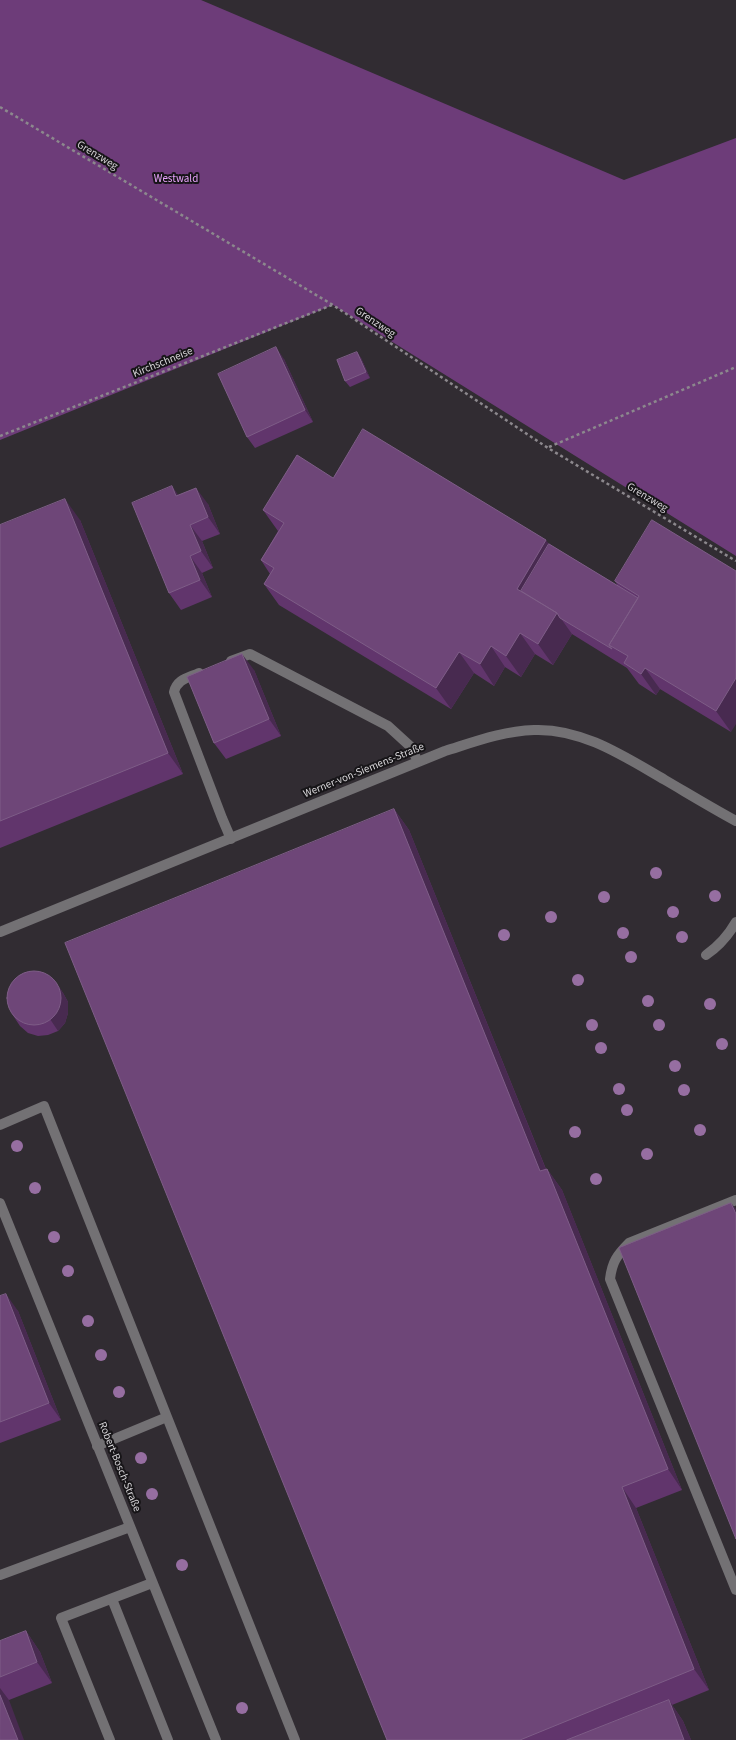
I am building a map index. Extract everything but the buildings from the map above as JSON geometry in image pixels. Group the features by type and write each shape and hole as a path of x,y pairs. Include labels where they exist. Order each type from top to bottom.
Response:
{"street":[{"path":"222,664 250,654 388,726 411,747 418,762"},
{"path":"209,670 181,680 176,685 174,692 231,839"},
{"name":"Werner-von-Siemens-Straße","path":"0,932 445,751 503,733 534,730 555,731 580,736 638,764 736,821"},
{"path":"706,955 717,948 729,934 736,922"},
{"path":"0,1125 44,1106 295,1740"},
{"path":"736,1200 629,1243 619,1252 612,1266 610,1279 736,1590"},
{"name":"Robert-Bosch-Straße","path":"0,1203 216,1740"},
{"path":"97,1446 167,1417"},
{"path":"0,1575 130,1527"},
{"path":"110,1740 61,1618 152,1583"},
{"path":"112,1599 168,1740"}],"path":[{"name":"Grenzweg","path":"0,107 333,305 548,448 736,562"},
{"name":"Kirchschneise","path":"0,436 333,305"},
{"path":"548,448 736,368"}],"green space":[{"name":"Westwald","path":"0,0 201,0 624,180 736,138 736,556 333,305 0,440"}]}
